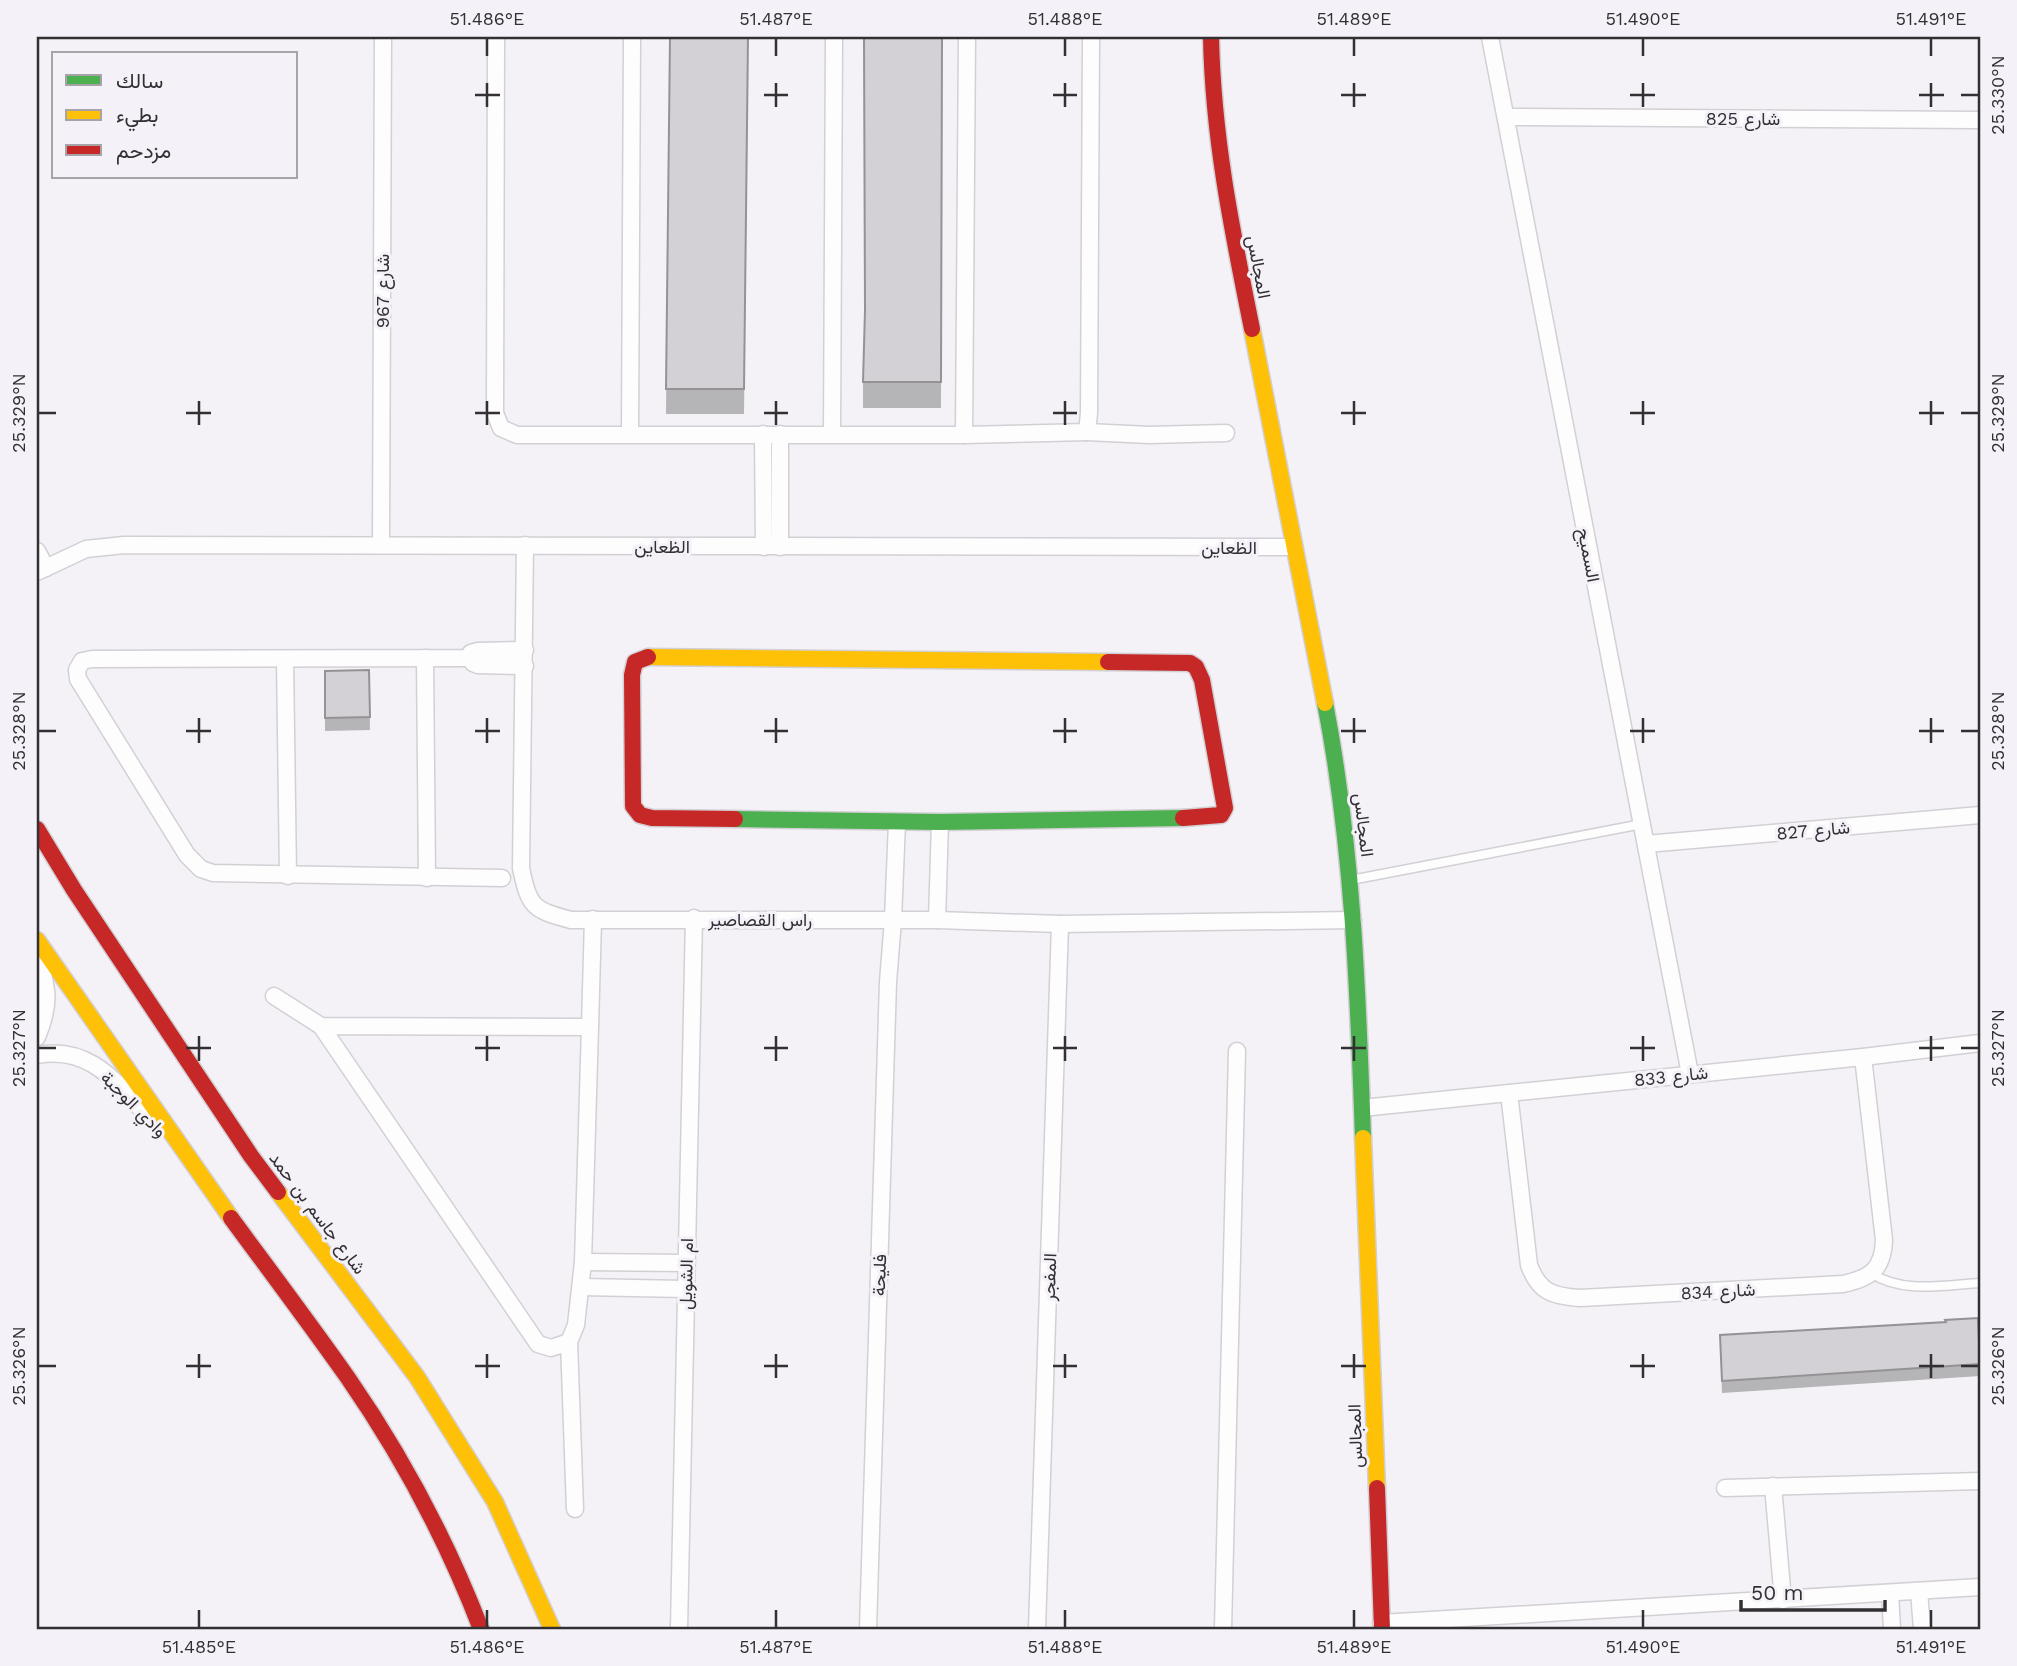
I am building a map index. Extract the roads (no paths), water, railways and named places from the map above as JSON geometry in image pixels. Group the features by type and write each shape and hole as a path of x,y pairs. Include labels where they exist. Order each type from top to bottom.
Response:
{"street":[{"name":"شارع 967","path":"381,544 383,37"},
{"path":"496,37 497,421 508,432 517,435 1226,433"},
{"path":"630,433 632,37"},
{"path":"832,434 834,37"},
{"path":"964,435 967,37"},
{"path":"1087,432 1091,37"},
{"name":"المجالس","path":"1211,37 1213,103 1222,177 1336,768 1351,880 1382,1626"},
{"name":"السميح","path":"1490,37 1690,1073"},
{"name":"شارع 825","path":"1507,117 1980,120"},
{"path":"763,434 772,547"},
{"path":"772,547 780,434"},
{"name":"الظعاين","path":"41,570 86,549 124,545 1293,547"},
{"name":"راس القصاصير","path":"526,545 521,868 526,895 537,908 549,914 571,920 694,918 1060,924 1353,920"},
{"path":"37,551 41,570"},
{"path":"470,658 471,653 478,651 525,650"},
{"path":"648,657 1182,661 1190,663 1200,672 1225,802 1221,815 897,822 652,818 640,815 633,806 632,675 635,662 648,657"},
{"path":"425,658 427,878"},
{"path":"470,658 92,659 82,661 77,670 78,679 192,862 201,869 213,873 288,876 502,878"},
{"path":"470,658 478,665 525,666"},
{"path":"285,660 288,876"},
{"name":"شارع 827","path":"1646,844 1980,815"},
{"name":"فليحة","path":"868,1629 887,996 897,822"},
{"path":"937,920 940,822"},
{"name":"شارع جاسم بن حمد","path":"37,830 251,1156 417,1377 495,1502 552,1629"},
{"name":"ام الشويل","path":"679,1629 694,918"},
{"path":"575,1508 569,1342 576,1325 583,1262 593,919"},
{"name":"المفجر","path":"1037,1629 1060,924"},
{"path":"37,940 186,1156 349,1380 400,1462 457,1568 481,1629"},
{"path":"37,951 46,984 48,1008 37,1037"},
{"path":"274,996 321,1027 538,1344 551,1348 569,1342"},
{"path":"321,1027 590,1027"},
{"name":"شارع 833","path":"1362,1108 1863,1057 1980,1042"},
{"path":"1223,1629 1237,1051"},
{"name":"وادي الوجبة","path":"37,1055 57,1052 81,1059 106,1071 186,1156"},
{"path":"1863,1057 1884,1240 1881,1263 1871,1273"},
{"name":"شارع 834","path":"1508,1093 1529,1265 1535,1281 1545,1290 1563,1297 1608,1297 1843,1284 1859,1280 1871,1273"},
{"path":"583,1262 686,1263"},
{"path":"581,1287 685,1289"},
{"path":"1725,1489 1980,1481"},
{"path":"1773,1486 1783,1600"},
{"path":"1382,1626 1980,1587"},
{"path":"1919,1591 1922,1629"},
{"path":"1890,1593 1892,1629"}],"lane":[{"path":"1351,880 1642,824"},
{"path":"1871,1273 1883,1281 1898,1285 1980,1283"}]}
